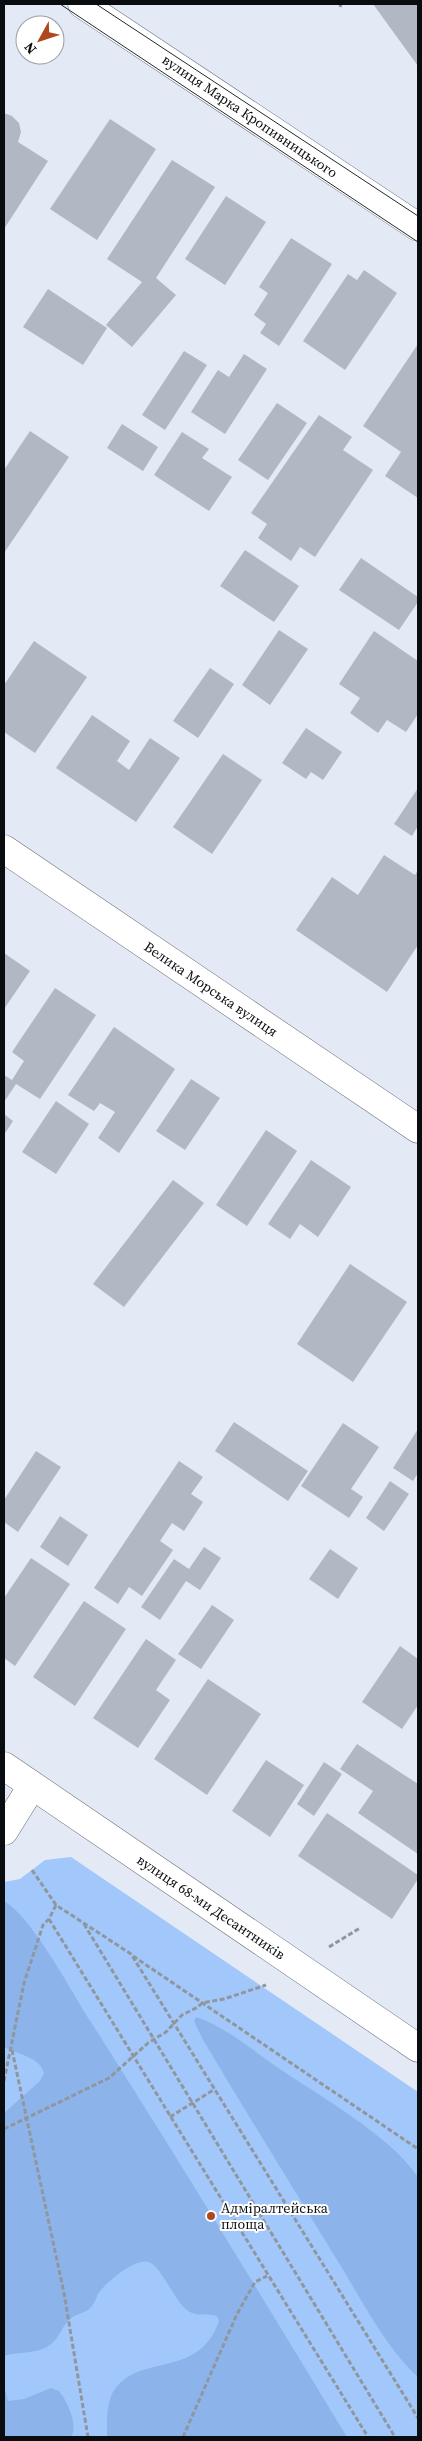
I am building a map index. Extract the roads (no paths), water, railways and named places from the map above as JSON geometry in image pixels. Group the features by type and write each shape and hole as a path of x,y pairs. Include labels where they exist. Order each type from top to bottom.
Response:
{"street":[{"name":"вулиця Марка Кропивницького","path":"82,4 418,227"},
{"name":"Велика Морська вулиця","path":"4,849 418,1129"},
{"name":"вулиця 68-ми Десантників","path":"4,1766 418,2047"},
{"path":"4,1832 32,1786"}],"tram line":[{"path":"60,4 418,242"},
{"path":"96,4 418,216"}],"place":[{"name":"Адміралтейська площа","path":"211,2216"}]}
